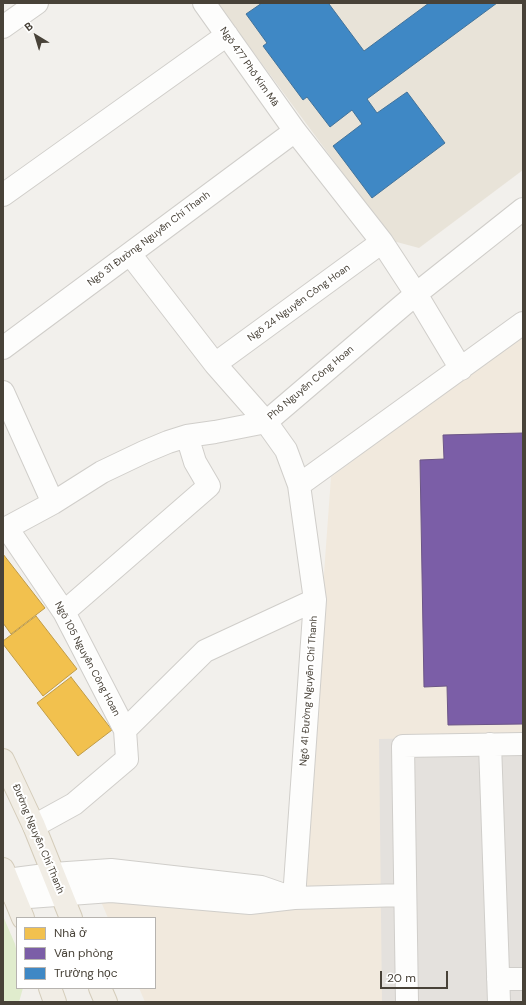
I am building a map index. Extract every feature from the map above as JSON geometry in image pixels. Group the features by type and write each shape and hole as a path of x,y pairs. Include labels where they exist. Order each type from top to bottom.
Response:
{"main road":[{"name":"Đường Nguyễn Chí Thanh","path":"3,760 34,826 71,917"},
{"path":"8,882 23,917"},
{"path":"50,989 55,1002"},
{"path":"100,989 106,1002"}],"street":[{"path":"3,27 37,3"},
{"name":"Ngõ 477 Phố Kim Mã","path":"204,3 295,131"},
{"path":"3,196 227,34"},
{"path":"295,131 382,242 416,294 461,369"},
{"name":"Ngõ 31 Đường Nguyễn Chí Thanh","path":"3,348 295,131"},
{"name":"Phố Nguyễn Công Hoan","path":"5,529 52,503 102,472 168,442 187,436 266,422 416,294 523,209"},
{"name":"Ngõ 24 Nguyễn Công Hoan","path":"215,364 382,242"},
{"name":"Ngõ 41 Đường Nguyễn Chí Thanh","path":"130,254 215,364 266,422 286,450 299,485 315,600 294,898"},
{"path":"299,485 523,323"},
{"path":"3,392 52,503"},
{"path":"64,612 208,486 195,462 187,436"},
{"name":"Ngõ 105 Nguyễn Công Hoan","path":"5,529 64,612 125,730"},
{"path":"34,826 74,804 128,759 125,730 205,651 315,600"},
{"path":"490,744 499,1002"},
{"path":"407,1002 403,746 523,744"},
{"path":"8,882 53,874 111,870 261,887 294,898"},
{"path":"8,882 62,894 111,891 250,903 294,898 405,895"},
{"path":"498,979 523,979"}],"shaded area":[{"path":"217,3 523,3 523,170 419,248 393,241"},
{"path":"523,333 523,1002 145,1002 139,989 156,989 156,917 108,917 88,871 301,890 331,477"},
{"path":"523,736 523,1002 382,1002 379,739"}],"green space":[{"path":"3,916 16,948 16,989 23,989 19,1002 3,1002"}],"building: Nhà ở":[{"path":"3,554 45,608 11,634 3,623"},
{"path":"36,616 77,669 43,696 3,644 3,641"},
{"path":"71,677 112,730 78,756 37,703"}],"building: Văn phòng":[{"path":"523,433 523,724 448,725 447,686 424,687 420,460 444,459 443,435"}],"building: Trường học":[{"path":"262,3 330,3 329,4 364,51 429,3 497,3 367,99 377,113 407,92 445,143 372,198 333,146 362,124 352,110 330,127 307,97 303,100 263,46 267,43 246,14"}]}
